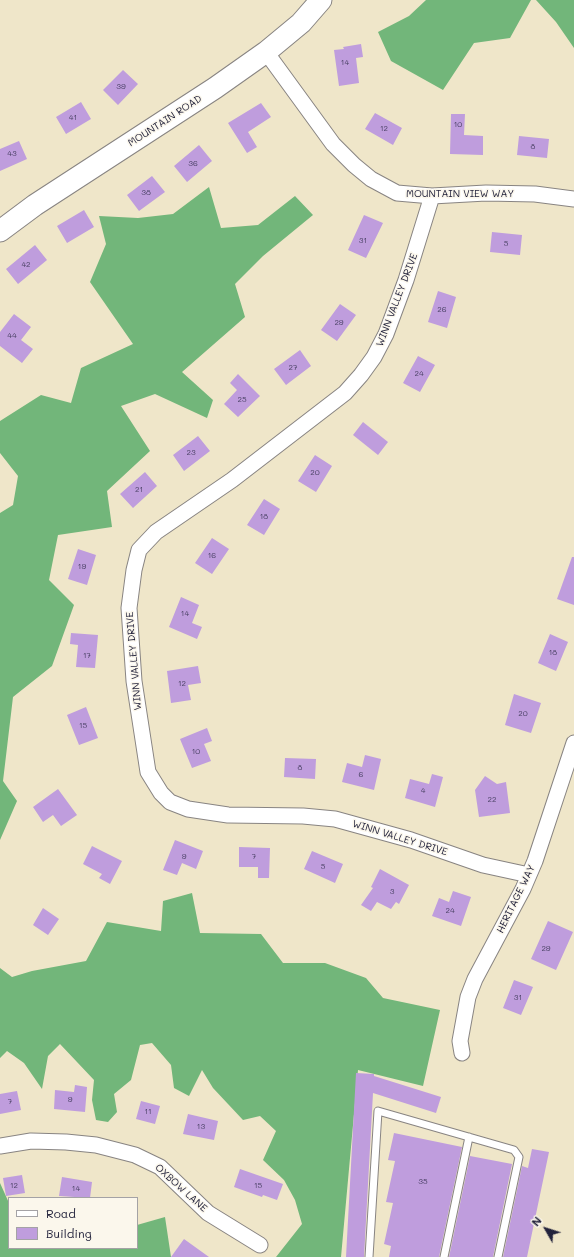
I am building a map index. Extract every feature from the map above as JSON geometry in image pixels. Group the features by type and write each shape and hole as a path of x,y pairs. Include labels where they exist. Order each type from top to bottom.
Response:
{"street":[{"name":"MOUNTAIN ROAD","path":"0,231 35,206 215,88 266,52 302,23 321,0"},
{"name":"MOUNTAIN VIEW WAY","path":"266,52 333,144 354,165 371,179 397,194 432,196 486,193 535,194 574,199"},
{"name":"WINN VALLEY DRIVE","path":"432,196 406,280 386,334 374,357 361,375 345,393 232,480 156,532 139,550 134,570 129,608 134,681 148,772 161,793 170,802 188,809 228,815 303,816 336,819 411,840 483,864 529,875"},
{"name":"HERITAGE WAY","path":"462,1053 460,1041 468,997 475,979 529,875 574,743"},
{"name":"OXBOW LANE","path":"0,1146 31,1141 66,1142 96,1145 136,1155 160,1167 208,1213 260,1246"}],"lane":[{"path":"369,1257 378,1111 514,1150 519,1157 498,1257"},
{"path":"444,1257 469,1137"}],"green space":[{"path":"426,0 531,0 510,38 474,43 443,90 391,61 378,32 409,16"},
{"path":"536,0 574,0 574,48 556,22"},
{"path":"209,187 221,228 258,225 295,196 313,215 263,256 235,284 245,317 182,372 213,400 207,418 155,394 121,406 150,451 107,491 112,527 58,535 49,580 74,605 52,666 13,697 3,781 17,801 0,840 0,513 13,505 18,476 0,453 0,421 41,395 71,403 81,368 133,344 90,282 106,244 99,216 138,218 173,214"},
{"path":"192,893 200,933 261,934 283,963 325,963 366,978 383,998 440,1010 423,1086 358,1070 341,1257 276,1257 302,1224 295,1200 284,1180 263,1160 276,1131 260,1116 243,1120 213,1088 202,1070 189,1096 174,1088 171,1065 152,1043 140,1045 131,1080 114,1094 117,1112 108,1122 96,1120 92,1100 94,1080 60,1044 48,1056 42,1089 24,1063 7,1051 0,1058 0,968 12,977 32,971 86,961 107,922 161,931 163,901"},
{"path":"0,1183 8,1201 8,1249 138,1249 138,1225 165,1217 171,1257 0,1257"}],"building":[{"path":"361,44 363,57 356,58 359,83 339,86 334,50"},
{"path":"123,70 138,84 118,105 103,90"},
{"path":"81,102 91,119 66,134 56,117"},
{"path":"261,103 271,117 248,132 257,147 247,153 228,123"},
{"path":"375,113 402,128 393,145 365,129"},
{"path":"451,114 465,114 464,135 483,136 483,155 450,154"},
{"path":"519,136 549,139 547,158 517,155"},
{"path":"19,141 27,159 0,171 0,149"},
{"path":"199,145 212,161 187,182 174,166"},
{"path":"152,176 165,192 139,211 127,195"},
{"path":"84,210 94,227 67,243 57,226"},
{"path":"364,215 383,223 366,258 348,250"},
{"path":"492,232 522,235 520,255 490,252"},
{"path":"35,245 47,260 18,284 6,269"},
{"path":"438,291 456,297 447,328 428,322"},
{"path":"340,304 356,315 337,341 321,330"},
{"path":"14,314 31,327 21,340 33,349 22,363 0,346 0,332"},
{"path":"300,350 311,366 286,385 274,369"},
{"path":"418,356 435,365 420,392 403,383"},
{"path":"238,374 260,396 238,417 224,404 237,390 230,383"},
{"path":"363,422 388,442 378,455 353,435"},
{"path":"198,436 210,451 184,471 173,455"},
{"path":"315,455 332,466 316,492 298,481"},
{"path":"145,472 157,486 133,508 120,494"},
{"path":"264,499 280,509 264,535 247,525"},
{"path":"212,538 229,549 212,574 195,563"},
{"path":"78,549 96,555 87,585 68,579"},
{"path":"572,557 574,557 574,605 557,599"},
{"path":"181,597 199,605 192,623 202,627 197,639 169,627"},
{"path":"71,633 98,635 95,668 76,667 78,645 70,644"},
{"path":"550,634 568,642 556,671 538,663"},
{"path":"198,666 201,683 188,685 191,700 171,703 167,671"},
{"path":"514,694 541,703 531,733 505,725"},
{"path":"86,707 98,738 79,745 67,715"},
{"path":"207,728 212,741 204,744 211,761 192,768 180,739"},
{"path":"365,755 381,759 374,790 342,782 347,763 362,767"},
{"path":"285,758 316,759 315,779 284,777"},
{"path":"432,774 443,777 435,807 405,798 410,779 429,784"},
{"path":"485,776 497,784 506,782 510,813 479,817 475,790"},
{"path":"58,789 77,815 61,826 53,815 43,822 33,807"},
{"path":"175,840 203,851 196,869 182,863 177,875 163,870"},
{"path":"92,846 122,861 110,884 99,878 102,874 83,864"},
{"path":"239,847 270,848 269,878 258,878 258,867 239,867"},
{"path":"312,851 343,864 335,883 304,869"},
{"path":"380,869 409,885 399,904 396,902 391,909 377,902 371,911 361,905 373,888 371,887"},
{"path":"453,891 471,897 461,926 432,916 439,898 449,902"},
{"path":"43,908 59,919 48,935 33,925"},
{"path":"548,921 573,932 556,970 531,959"},
{"path":"514,980 533,987 521,1015 503,1008"},
{"path":"356,1073 374,1074 374,1076 441,1097 436,1113 373,1093 364,1257 346,1257"},
{"path":"75,1085 87,1087 85,1112 54,1109 55,1090 74,1092"},
{"path":"17,1091 21,1110 0,1114 0,1094"},
{"path":"141,1101 160,1106 155,1124 136,1119"},
{"path":"188,1114 218,1121 214,1140 183,1134"},
{"path":"394,1133 462,1147 439,1257 389,1257 391,1246 384,1244 393,1203 386,1202 395,1161 388,1160"},
{"path":"532,1149 549,1152 527,1257 503,1257 522,1166 528,1168"},
{"path":"470,1156 512,1164 493,1257 449,1257"},
{"path":"240,1169 283,1184 277,1200 263,1195 262,1197 234,1187"},
{"path":"22,1175 25,1193 6,1196 3,1178"},
{"path":"62,1177 92,1182 90,1197 59,1196"},
{"path":"184,1239 209,1257 171,1257"}]}
